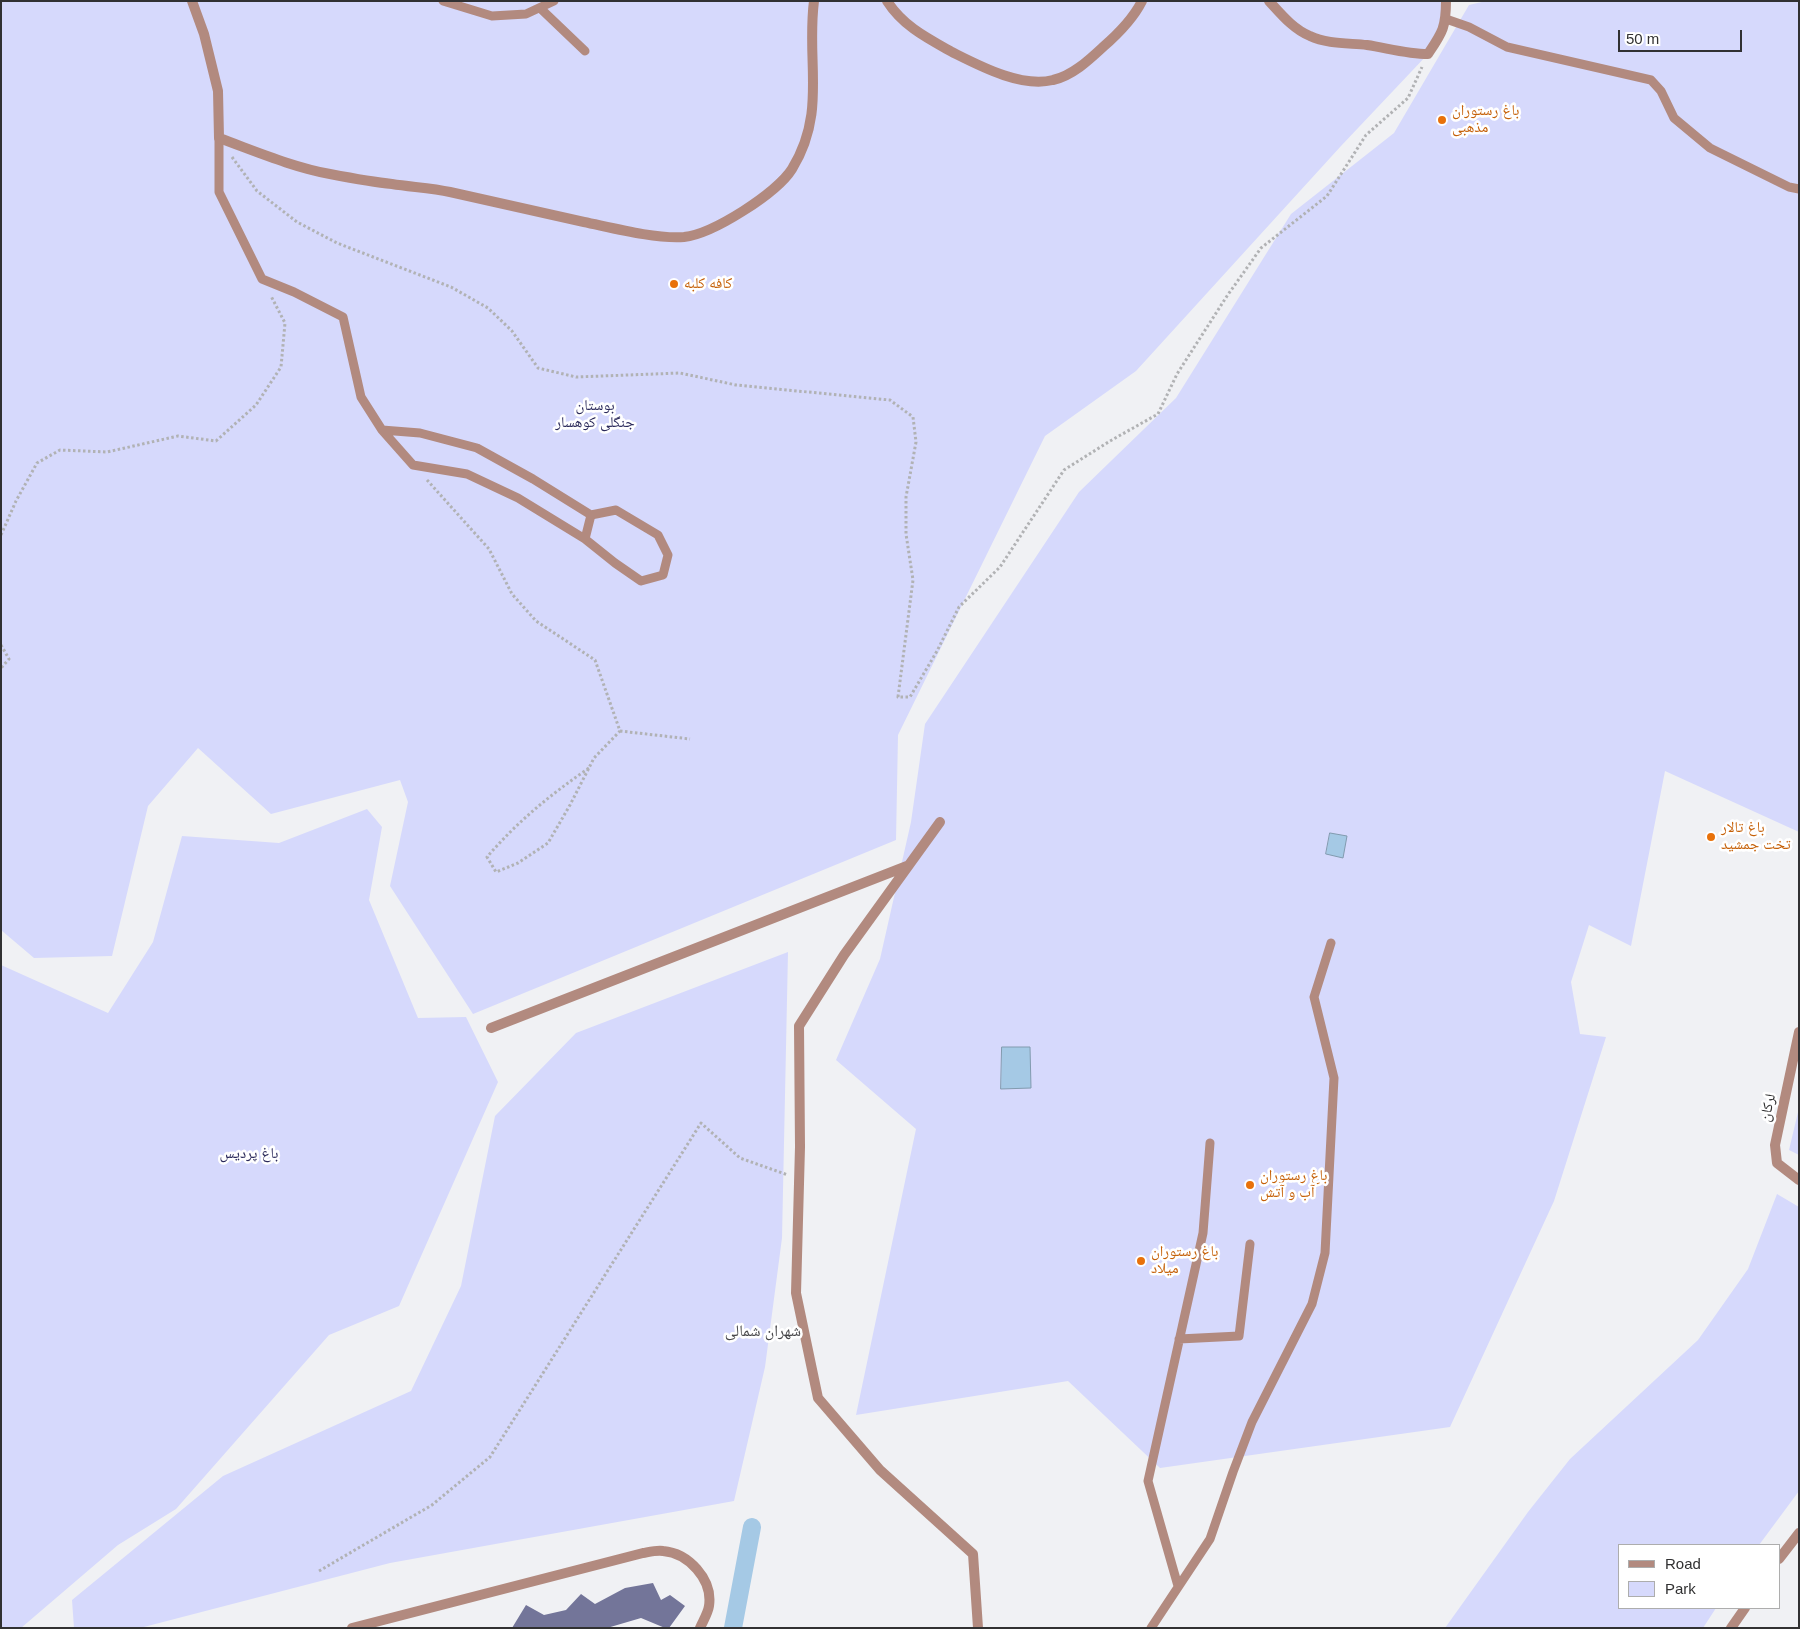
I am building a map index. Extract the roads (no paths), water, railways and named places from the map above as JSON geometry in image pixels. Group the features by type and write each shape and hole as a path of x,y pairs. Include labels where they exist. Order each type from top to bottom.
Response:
{"street":[{"path":"192,1 204,34 218,91 219,138 282,161 328,174 387,184 447,191 612,228 661,236 684,237 700,234 723,223 766,195 790,172 804,148 812,120 812,20 814,1"},
{"path":"887,1 895,13 919,35 990,71 1025,81 1052,80 1074,71 1122,30 1142,1"},
{"path":"1269,1 1287,21 1310,36 1336,42 1415,54 1428,54 1442,33 1446,19 1446,1"},
{"path":"940,822 844,955 799,1026 799,1178 796,1293 818,1398 880,1470 973,1554 978,1628"},
{"path":"491,1028 908,866"},
{"name":"لرکان","path":"1799,1032 1776,1145 1777,1163 1799,1180"},
{"path":"1780,1558 1799,1533"},
{"path":"352,1628 643,1553 663,1551 682,1556 690,1562 697,1568 707,1586 709,1605 700,1628"},
{"path":"1731,1628 1744,1609"}],"lane":[{"path":"443,1 492,16 526,14 554,1"},
{"path":"540,8 585,51"},
{"path":"1446,19 1469,27 1507,47 1651,80 1660,91 1674,118 1710,148 1789,187 1799,188"},
{"path":"219,138 219,192 262,280 294,292 343,317 361,397 382,430 413,465 467,474 518,498 585,539 641,581 663,575 668,555 658,535 616,510 592,515 478,448 420,433 382,430"},
{"path":"585,539 592,515"},
{"path":"1151,1628 1210,1539 1232,1472 1252,1422 1312,1304 1325,1252 1334,1078 1314,997 1331,943"},
{"path":"1178,1586 1148,1482 1203,1233 1210,1142"},
{"path":"1179,1338 1239,1336 1250,1244"}],"waterway":[{"path":"733,1628 752,1527"}],"place":[{"name":"باغ رستوران مذهبی","path":"1442,120"},
{"name":"کافه کلبه","path":"674,284"},
{"name":"باغ تالار تخت جمشید","path":"1711,837"},
{"name":"باغ رستوران آب و آتش","path":"1250,1185"},
{"name":"باغ رستوران میلاد","path":"1141,1261"}],"district":[{"name":"شهران شمالی","path":"763,1332"}],"park label":[{"name":"بوستان جنگلی کوهسار","path":"595,414"},
{"name":"باغ پردیس","path":"249,1154"}]}
